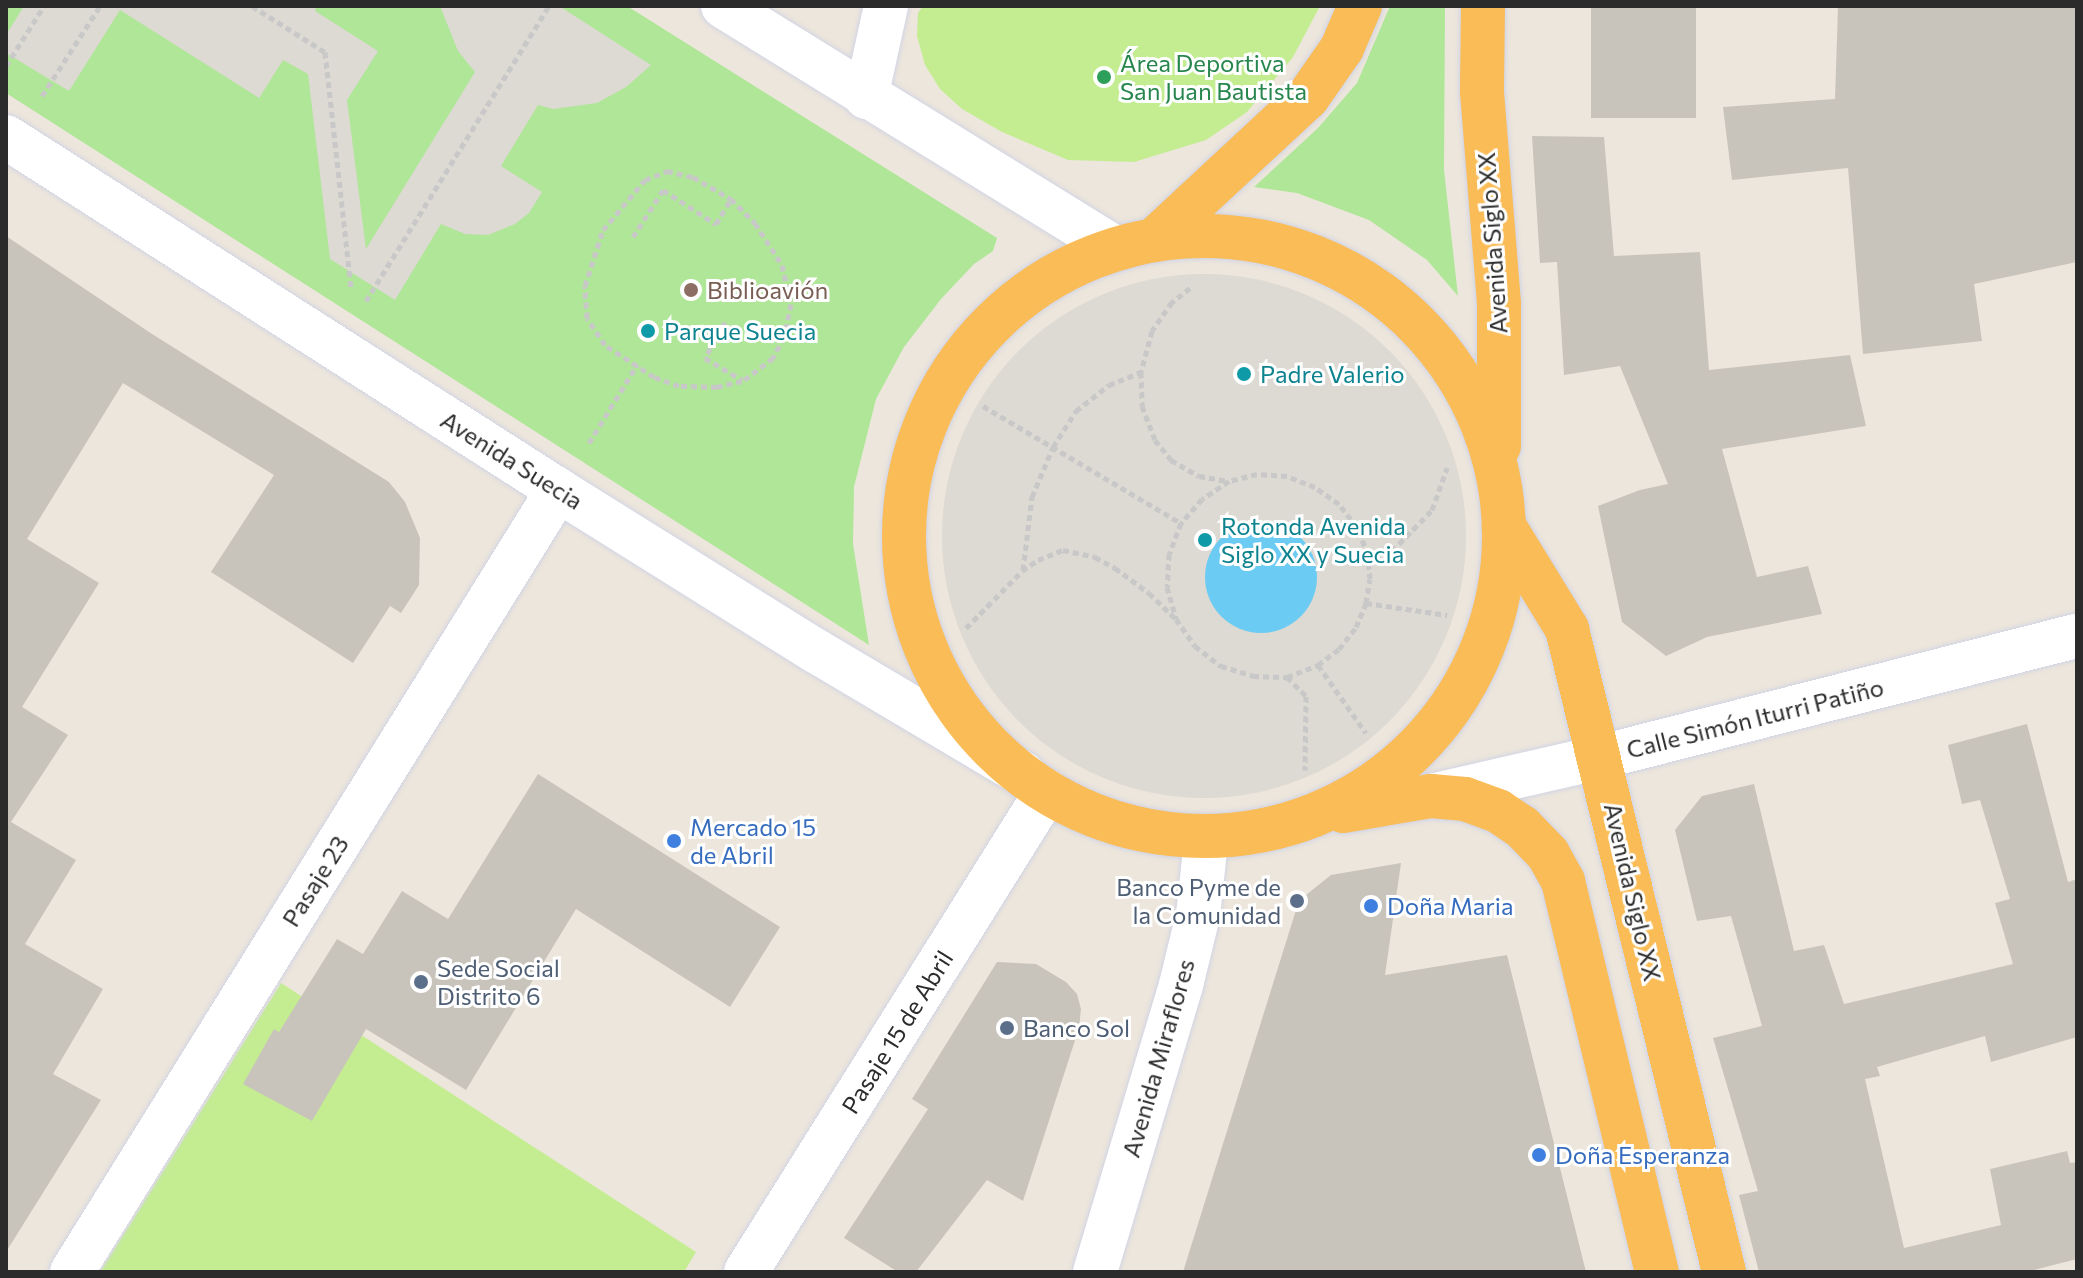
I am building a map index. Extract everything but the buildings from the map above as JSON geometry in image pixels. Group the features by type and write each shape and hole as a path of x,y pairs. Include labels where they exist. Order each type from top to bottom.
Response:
{"highway":[{"path":"1135,244 1308,97 1342,48 1360,6"},
{"name":"Avenida Siglo XX","path":"1483,6 1482,92 1499,304 1499,480"},
{"path":"1199,236 1247,240 1284,248 1340,269 1380,294 1415,323 1446,358 1470,397 1489,442 1499,480 1504,526 1496,609 1478,661 1453,704 1425,740 1391,771 1353,797 1264,834 1206,841 1155,835 1104,818 1035,782 977,730 949,694 928,653 912,608 905,565 904,519 910,474 922,430 944,383 966,350 998,317 1033,289 1081,262 1135,244 1199,236"},
{"name":"Avenida Siglo XX","path":"1504,526 1567,629 1601,757 1724,1272"},
{"path":"1311,816 1431,796 1465,799 1498,811 1522,827 1548,854 1563,881 1657,1272"}],"street":[{"path":"723,6 866,97 1135,244"},
{"path":"866,97 886,6"},
{"name":"Avenida Suecia","path":"6,137 558,490 816,651 1035,782"},
{"name":"Pasaje 23","path":"72,1272 558,490"},
{"name":"Calle Simón Iturri Patiño","path":"1431,796 1601,757 2077,636"},
{"name":"Pasaje 15 de Abril","path":"746,1272 1035,782"},
{"name":"Avenida Miraflores","path":"1095,1272 1181,985 1198,915 1206,841"}],"path":[{"path":"6,66 44,6"},
{"path":"39,101 100,6"},
{"path":"252,6 325,52 351,298"},
{"path":"362,305 549,6"},
{"path":"667,171 693,177 731,199 755,223 782,265 791,304 784,337 773,358 742,381 717,387 679,386 654,377 605,345 587,318 585,286 603,230 645,180 667,171"},
{"path":"633,237 663,190 716,224 731,199"},
{"path":"1199,281 1172,302 1152,331 1141,372 1142,406 1155,440 1171,460 1199,476 1229,481"},
{"path":"725,322 705,358 742,381"},
{"path":"586,448 637,365"},
{"path":"1022,571 1032,497 1053,447 1076,411 1109,385 1141,372"},
{"path":"983,406 1181,523"},
{"path":"1368,555 1392,551 1432,510 1449,464"},
{"path":"966,628 1022,571 1038,560 1063,550 1095,557 1149,593 1176,619 1195,646 1221,666 1253,676 1287,677 1318,665 1348,638 1366,603 1368,555 1357,527 1339,504 1315,487 1287,476 1257,474 1229,481 1202,499 1181,523 1169,554 1167,587 1176,619"},
{"path":"1366,603 1447,615"},
{"path":"1318,665 1366,733"},
{"path":"1287,677 1306,696 1305,771"}],"green space":[{"name":"Parque Suecia","path":"6,6 627,6 997,238 993,251 974,264 941,299 904,347 876,399 854,487 853,544 869,645 6,93"},
{"name":"Área Deportiva San Juan Bautista","path":"923,6 1320,6 1293,57 1247,112 1206,140 1134,162 1068,160 1002,132 962,109 940,89 925,65 917,36 918,13"},
{"path":"1390,6 1445,6 1444,170 1458,296 1427,260 1369,220 1297,193 1254,187 1318,128 1357,83"},
{"path":"281,983 696,1252 684,1272 100,1272"}],"shaded area":[{"path":"24,6 317,6 315,11 378,51 347,100 366,249 475,72 458,51 440,6 559,6 651,65 626,87 597,103 553,109 538,105 501,166 542,192 529,213 515,224 488,235 465,234 441,224 395,300 330,259 308,74 283,60 259,98 120,10 69,91 6,53 6,35"},
{"name":"Rotonda Avenida Siglo XX y Suecia","path":"1204,274 1255,279 1304,294 1350,318 1390,350 1422,390 1446,436 1461,485 1466,536 1461,587 1446,636 1422,682 1390,722 1350,754 1304,778 1255,793 1204,798 1153,793 1104,778 1058,754 1018,722 986,682 962,636 947,587 942,536 947,485 962,436 986,390 1018,350 1058,318 1104,294 1153,279"}],"water":[{"path":"1261,521 1283,525 1301,537 1313,555 1317,577 1313,599 1301,617 1283,629 1261,633 1239,629 1221,617 1209,599 1205,577 1209,555 1221,537 1239,525"}],"place":[{"name":"Área Deportiva San Juan Bautista","path":"1104,77"},
{"name":"Biblioavión","path":"691,290"},
{"name":"Parque Suecia","path":"648,331"},
{"name":"Padre Valerio","path":"1244,374"},
{"name":"Rotonda Avenida Siglo XX y Suecia","path":"1205,540"},
{"name":"Mercado 15 de Abril","path":"674,841"},
{"name":"Banco Pyme de la Comunidad","path":"1297,901"},
{"name":"Doña Maria","path":"1371,906"},
{"name":"Sede Social Distrito 6","path":"421,982"},
{"name":"Banco Sol","path":"1007,1028"},
{"name":"Doña Esperanza","path":"1539,1155"}]}
